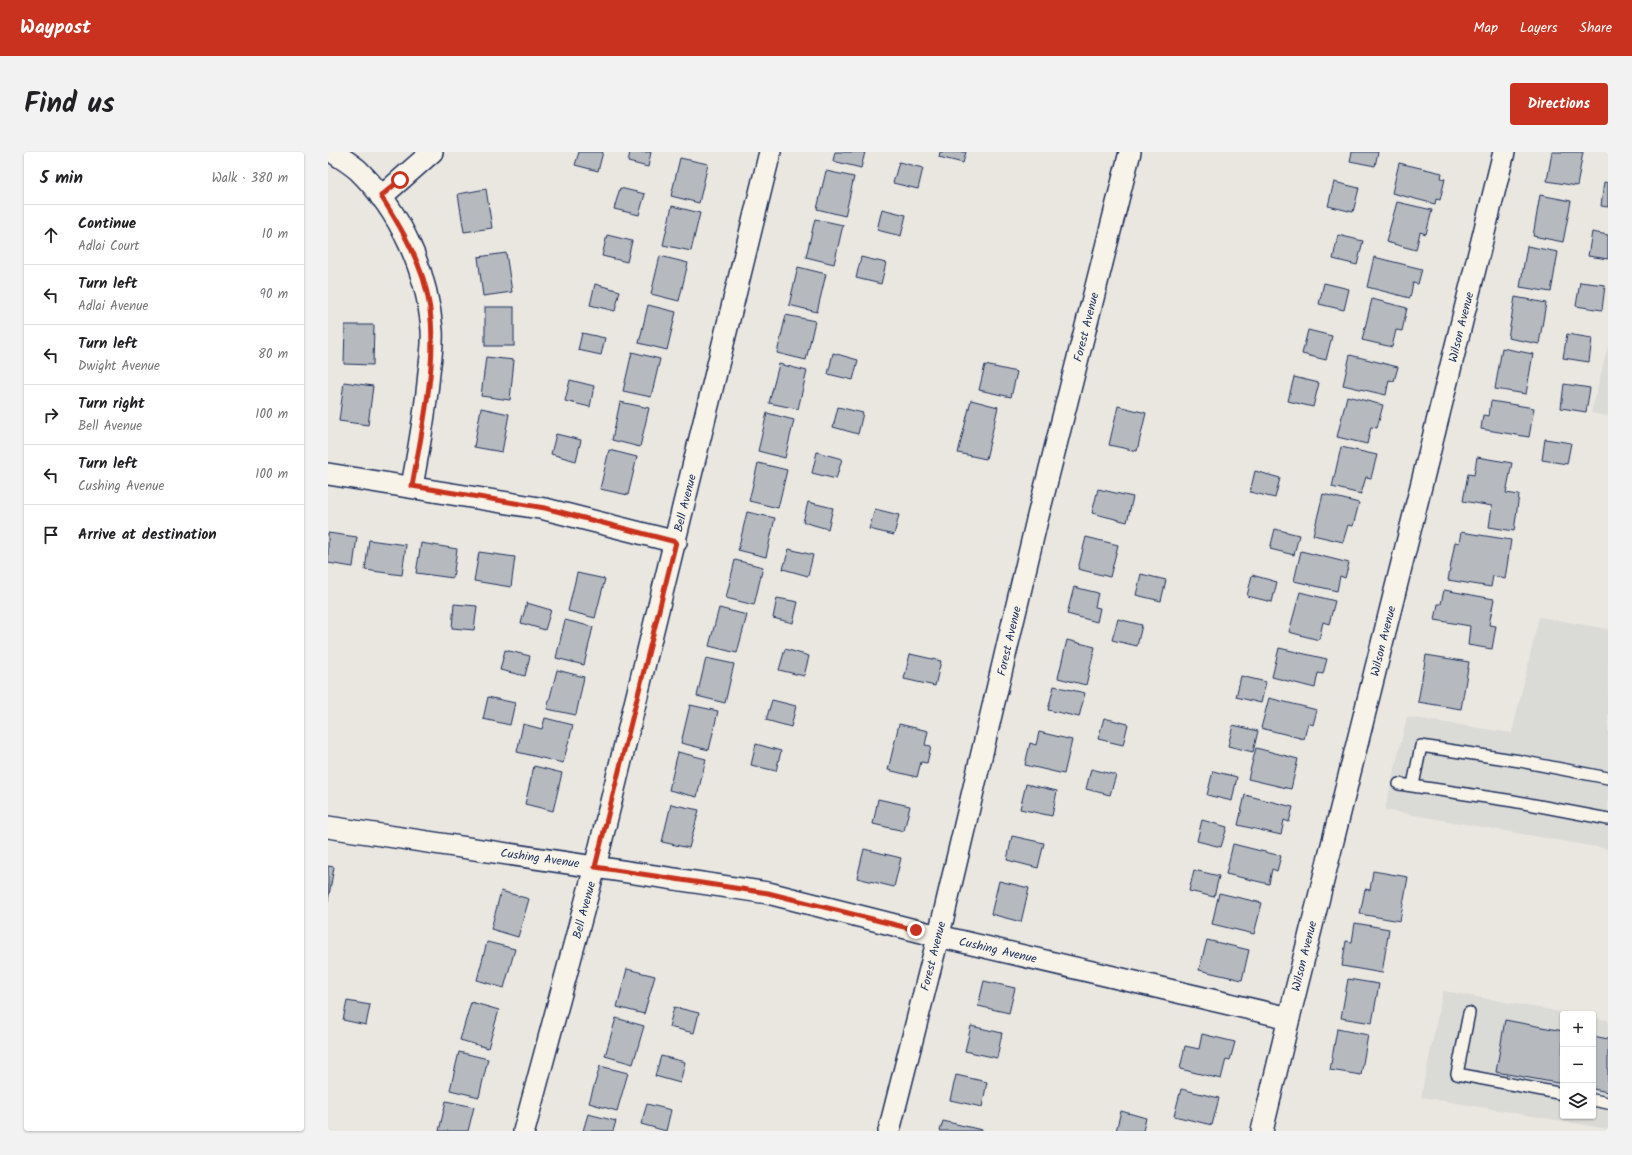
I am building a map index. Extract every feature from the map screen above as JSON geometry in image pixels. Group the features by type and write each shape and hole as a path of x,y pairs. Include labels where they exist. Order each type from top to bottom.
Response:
{"street":[{"path":"333,152 357,169 381,196 407,238 418,263 428,300 432,331 426,406 412,486"},
{"path":"381,196 432,152"},
{"name":"Bell Avenue","path":"524,1131 595,867 676,542 770,152"},
{"name":"Forest Avenue","path":"889,1131 938,936 1037,520 1130,152"},
{"name":"Wilson Avenue","path":"1262,1131 1504,152"},
{"path":"328,474 545,508 676,542"},
{"name":"Cushing Avenue","path":"328,827 768,893 938,936 1289,1018"}],"lane":[{"path":"1413,785 1421,746 1520,761 1608,778"},
{"path":"1398,784 1413,785 1513,801 1608,819"},
{"path":"1469,1013 1457,1074 1560,1093"},
{"path":"1596,1101 1608,1103"}],"shaded area":[{"path":"1608,346 1608,416 1591,413"},
{"path":"1539,617 1608,629 1608,849 1385,810 1407,717 1512,733"},
{"path":"1443,991 1560,1012 1560,1119 1596,1119 1596,1018 1608,1020 1608,1129 1421,1097"}],"building":[{"path":"579,152 603,152 598,171 575,165"},
{"path":"630,152 651,152 648,167 628,162"},
{"path":"835,152 865,152 861,168 833,161"},
{"path":"940,152 966,152 963,163 939,157"},
{"path":"1352,152 1378,152 1375,166 1350,161"},
{"path":"1552,152 1583,152 1577,186 1547,181"},
{"path":"680,158 708,164 699,203 671,196"},
{"path":"899,162 923,168 918,189 893,183"},
{"path":"1399,163 1442,173 1441,178 1445,179 1440,200 1436,199 1435,204 1392,193"},
{"path":"826,171 854,177 845,216 817,209"},
{"path":"1334,182 1359,188 1353,212 1328,206"},
{"path":"1604,182 1608,183 1608,207 1601,206"},
{"path":"620,188 645,194 639,215 614,209"},
{"path":"486,189 492,228 464,232 458,194"},
{"path":"1540,195 1571,201 1563,242 1533,236"},
{"path":"1397,202 1432,210 1426,234 1420,232 1416,250 1386,242"},
{"path":"672,206 700,213 691,251 663,245"},
{"path":"882,209 906,215 901,236 877,230"},
{"path":"815,219 843,225 834,264 806,257"},
{"path":"1592,232 1608,235 1608,259 1588,256"},
{"path":"607,235 632,241 627,262 602,256"},
{"path":"1338,235 1363,241 1357,265 1333,259"},
{"path":"1527,246 1558,252 1551,292 1520,287"},
{"path":"506,253 512,292 483,296 478,257"},
{"path":"660,256 688,263 679,301 651,294"},
{"path":"861,257 886,263 881,284 856,278"},
{"path":"1374,257 1422,269 1418,284 1413,283 1410,298 1367,287"},
{"path":"798,267 826,274 817,312 789,305"},
{"path":"1580,282 1605,285 1602,310 1576,306"},
{"path":"1324,283 1349,289 1344,310 1319,304"},
{"path":"595,284 620,291 615,311 590,305"},
{"path":"1515,297 1546,303 1539,344 1508,338"},
{"path":"1372,299 1407,308 1402,331 1396,330 1392,347 1362,340"},
{"path":"648,305 676,312 667,350 639,343"},
{"path":"485,307 514,307 514,346 485,346"},
{"path":"786,315 815,321 806,360 777,353"},
{"path":"345,325 374,325 373,365 344,364"},
{"path":"1308,330 1332,336 1326,360 1302,354"},
{"path":"582,333 605,338 601,355 578,350"},
{"path":"1567,334 1592,338 1589,362 1563,358"},
{"path":"1502,348 1533,354 1526,394 1495,389"},
{"path":"632,352 660,359 651,397 623,391"},
{"path":"833,353 858,360 853,380 828,374"},
{"path":"1350,355 1398,367 1394,381 1389,380 1386,395 1343,385"},
{"path":"486,357 514,360 510,400 481,396"},
{"path":"779,364 807,371 798,409 769,403"},
{"path":"985,365 1017,372 1011,397 979,390"},
{"path":"1294,377 1319,383 1313,407 1288,401"},
{"path":"570,380 594,386 590,407 565,401"},
{"path":"344,382 373,386 368,425 339,421"},
{"path":"1564,384 1590,388 1586,412 1561,408"},
{"path":"1347,396 1383,405 1377,428 1371,427 1367,444 1337,437"},
{"path":"971,400 998,407 986,459 958,453"},
{"path":"1491,401 1534,408 1529,437 1481,429 1483,415 1489,416"},
{"path":"620,402 649,408 640,447 612,440"},
{"path":"1118,406 1146,413 1137,451 1109,445"},
{"path":"838,407 863,413 858,434 833,427"},
{"path":"481,408 509,414 502,452 474,447"},
{"path":"767,413 794,420 785,458 758,451"},
{"path":"556,434 581,440 576,461 551,454"},
{"path":"1545,439 1571,443 1567,464 1542,460"},
{"path":"1341,447 1377,455 1371,478 1366,477 1361,494 1332,487"},
{"path":"609,450 637,457 628,495 600,489"},
{"path":"817,452 842,459 836,479 812,473"},
{"path":"1477,457 1512,463 1506,493 1519,495 1514,531 1489,527 1492,506 1463,501 1468,474 1474,475"},
{"path":"758,463 787,470 778,508 749,501"},
{"path":"1255,471 1280,478 1275,498 1250,492"},
{"path":"1098,489 1133,497 1127,522 1092,513"},
{"path":"1323,494 1359,503 1353,526 1348,525 1343,542 1313,535"},
{"path":"808,502 833,508 828,529 803,522"},
{"path":"875,509 899,515 894,535 869,529"},
{"path":"747,512 775,518 766,557 738,550"},
{"path":"1275,529 1299,535 1294,555 1270,549"},
{"path":"1461,532 1511,540 1505,579 1493,576 1491,587 1448,580 1455,542 1459,543"},
{"path":"328,533 357,537 353,567 328,563"},
{"path":"1086,537 1118,545 1110,577 1078,569"},
{"path":"369,540 406,545 402,575 365,570"},
{"path":"421,543 457,549 453,578 416,573"},
{"path":"789,549 813,555 808,576 783,569"},
{"path":"1301,551 1349,563 1345,578 1340,576 1337,591 1294,581"},
{"path":"479,552 515,557 511,587 474,581"},
{"path":"735,560 763,567 754,605 726,598"},
{"path":"577,573 605,579 595,618 568,611"},
{"path":"1141,574 1166,580 1161,601 1136,595"},
{"path":"1252,575 1277,582 1272,602 1247,596"},
{"path":"1074,587 1098,593 1095,607 1100,608 1097,622 1067,614"},
{"path":"1444,590 1494,599 1489,625 1496,626 1492,649 1468,645 1470,626 1435,620 1438,604 1441,604"},
{"path":"1300,592 1335,601 1329,624 1323,622 1319,640 1289,632"},
{"path":"777,598 798,602 793,623 773,618"},
{"path":"527,603 551,610 545,630 521,623"},
{"path":"454,604 477,606 474,630 452,628"},
{"path":"719,608 747,615 737,653 709,646"},
{"path":"1118,619 1142,625 1137,646 1112,640"},
{"path":"565,620 593,627 584,665 556,658"},
{"path":"1067,640 1095,647 1086,685 1058,678"},
{"path":"1279,648 1327,659 1323,674 1318,673 1315,688 1272,677"},
{"path":"785,649 809,656 804,676 779,670"},
{"path":"505,650 530,656 525,676 500,670"},
{"path":"910,654 941,661 935,686 904,679"},
{"path":"1426,655 1469,662 1461,709 1418,702"},
{"path":"706,658 734,664 725,703 697,696"},
{"path":"557,670 584,677 576,715 547,709"},
{"path":"1241,676 1266,682 1261,703 1236,697"},
{"path":"1054,686 1085,693 1079,717 1048,710"},
{"path":"488,697 515,703 510,725 483,719"},
{"path":"1269,698 1317,710 1313,725 1308,723 1304,739 1261,728"},
{"path":"772,700 796,706 791,727 766,720"},
{"path":"690,705 718,711 709,750 681,743"},
{"path":"545,718 573,725 563,763 517,752 523,724 542,729"},
{"path":"1104,718 1128,724 1123,745 1098,739"},
{"path":"899,724 928,731 925,745 931,746 927,763 921,762 917,777 888,770"},
{"path":"1233,725 1258,731 1253,752 1228,746"},
{"path":"1039,732 1072,740 1064,774 1025,765 1030,743 1036,745"},
{"path":"756,744 781,751 776,771 751,765"},
{"path":"1256,748 1298,759 1291,789 1248,779"},
{"path":"678,752 706,759 697,797 669,790"},
{"path":"534,766 562,773 553,811 525,804"},
{"path":"1091,769 1116,775 1110,795 1086,789"},
{"path":"1213,771 1237,777 1232,801 1207,795"},
{"path":"1026,784 1057,791 1052,816 1020,809"},
{"path":"1245,795 1293,807 1289,822 1284,820 1281,835 1238,825"},
{"path":"878,799 910,806 904,831 873,824"},
{"path":"671,804 699,810 689,848 662,842"},
{"path":"1202,820 1227,827 1221,847 1197,841"},
{"path":"1012,836 1044,843 1038,868 1007,860"},
{"path":"1233,844 1281,856 1277,871 1272,869 1269,884 1226,874"},
{"path":"864,849 901,858 894,887 857,878"},
{"path":"328,866 334,867 328,901"},
{"path":"1194,870 1219,876 1214,897 1189,891"},
{"path":"1373,871 1408,877 1400,921 1360,914 1365,889 1370,890"},
{"path":"999,881 1029,888 1021,922 991,914"},
{"path":"501,891 529,899 518,937 491,929"},
{"path":"1219,893 1262,903 1254,934 1212,924"},
{"path":"1355,923 1389,929 1382,973 1342,966 1346,941 1352,942"},
{"path":"1207,940 1249,950 1242,980 1199,970"},
{"path":"487,942 515,949 504,988 477,980"},
{"path":"627,969 655,976 644,1014 617,1007"},
{"path":"1348,979 1379,984 1372,1023 1341,1018"},
{"path":"984,981 1015,988 1009,1013 978,1006"},
{"path":"347,1001 370,1005 366,1025 343,1020"},
{"path":"471,1002 499,1010 488,1048 460,1040"},
{"path":"674,1007 699,1013 694,1033 669,1027"},
{"path":"616,1018 644,1026 633,1064 605,1056"},
{"path":"1505,1020 1560,1030 1560,1083 1496,1072"},
{"path":"971,1026 1002,1033 997,1058 965,1051"},
{"path":"1337,1029 1368,1035 1361,1075 1330,1070"},
{"path":"1202,1034 1235,1042 1230,1060 1226,1059 1221,1079 1180,1069 1185,1046 1199,1049"},
{"path":"1596,1037 1608,1039 1608,1092 1596,1090"},
{"path":"459,1052 488,1059 479,1097 450,1090"},
{"path":"661,1056 685,1062 680,1083 655,1076"},
{"path":"600,1066 628,1073 617,1111 589,1103"},
{"path":"956,1075 987,1082 982,1107 950,1100"},
{"path":"1181,1089 1219,1098 1212,1125 1174,1116"},
{"path":"446,1101 474,1107 468,1131 439,1131"},
{"path":"647,1104 671,1110 666,1131 641,1124"},
{"path":"1121,1111 1146,1118 1143,1131 1116,1131"},
{"path":"588,1114 616,1121 613,1131 583,1131"},
{"path":"943,1121 982,1130 982,1131 940,1131"}],"route":[{"path":"400,180 381,196 407,238 418,263 424,280 432,331 426,406 412,486 545,508 676,542 595,867 768,893 916,930"}]}
